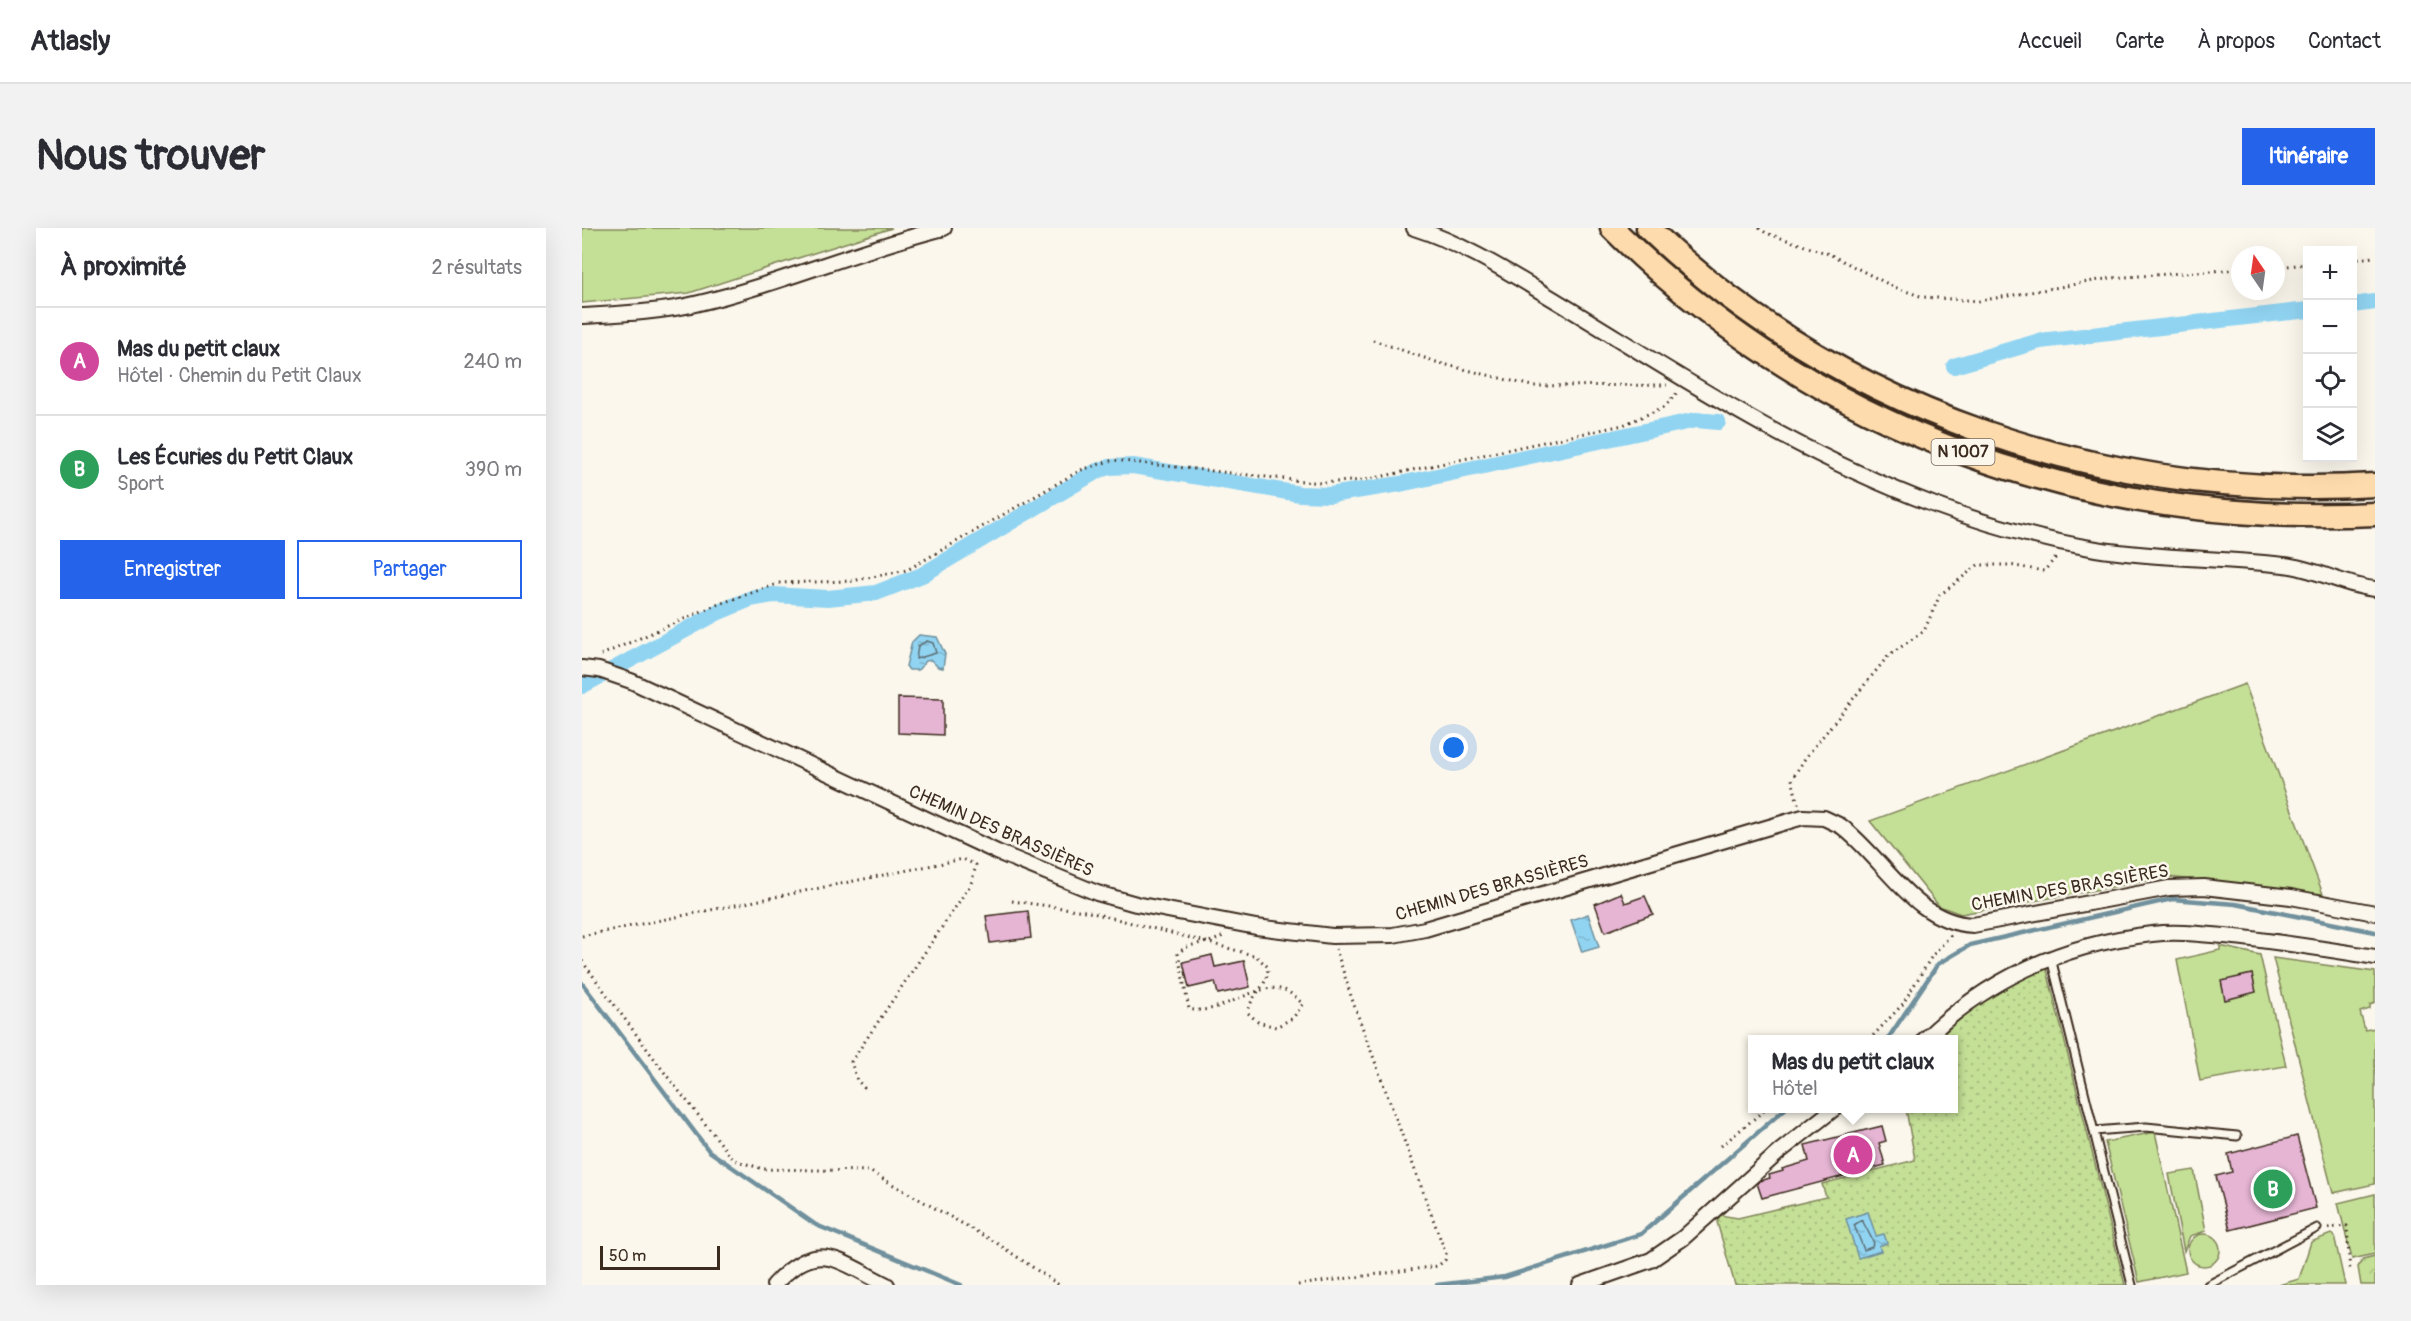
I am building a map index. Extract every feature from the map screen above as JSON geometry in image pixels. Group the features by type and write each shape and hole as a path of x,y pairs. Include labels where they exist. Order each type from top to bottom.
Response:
{"highway":[{"name":"N 1007","path":"1612,228 1704,309 1750,343 1861,410 1941,445 2041,480 2130,500 2263,516 2375,514"},
{"name":"N 1007","path":"1648,228 1721,291 1814,354 1868,383 1983,432 2072,459 2150,476 2251,486 2318,489 2375,485"}],"street":[{"path":"582,316 693,305 787,279 897,239 944,228"},
{"path":"1414,228 1442,237 1505,270 1776,433 1880,486 1987,524 2096,549 2287,565 2375,590"},
{"name":"CHEMIN DES BRASSIÈRES","path":"582,668 599,663 615,675 1059,880 1136,904 1237,924 1332,936 1394,935 1425,929 1803,817 1824,818 1841,826 1925,908 1946,921 1962,924 1973,925 2169,888 2204,887 2291,897 2375,913"},
{"path":"1929,1035 1952,1013 1994,984 2051,957 2152,934 2191,933 2268,940 2375,957"},
{"path":"1580,1285 1651,1260 1683,1238 1779,1152 1829,1113"},
{"path":"774,1285 797,1263 823,1256 834,1259 887,1285"}],"lane":[{"path":"2051,957 2132,1285"},
{"path":"2094,1131 2146,1127 2237,1136"},
{"path":"2208,1285 2317,1228"}],"path":[{"path":"1759,228 1766,233 1829,254 1894,287 1923,297 1979,301 2111,278 2231,270"},
{"path":"2357,259 2375,257"},
{"path":"2285,266 2303,264"},
{"path":"1373,340 1439,363 1532,386 1663,386 1686,379"},
{"path":"599,663 716,604 780,583 852,581 907,570 1081,470 1113,460 1321,483 1365,480 1623,425 1664,407 1686,379"},
{"path":"1803,817 1792,779 1806,757 1888,656 1924,631 1940,595 1978,565 2009,565 2044,571 2058,556 2061,541"},
{"path":"582,936 963,859 976,865 970,884 851,1062 856,1080 866,1090"},
{"path":"1012,901 1085,911 1206,942 1256,956 1268,967 1268,980 1257,993 1250,1001 1248,1013 1258,1022 1276,1027 1293,1018 1303,1004 1286,990 1271,988 1257,993 1200,1011 1190,1009 1178,954 1183,947 1206,942 1219,939 1237,924"},
{"path":"1874,1035 1902,1005 1932,956 1962,924"},
{"path":"1298,1285 1438,1266 1445,1260 1446,1254 1353,1002 1332,936"},
{"path":"582,961 667,1076 734,1160 763,1169 869,1172 995,1242 1059,1285"},
{"path":"1721,1146 1761,1113"},
{"path":"2317,1228 2347,1226 2350,1272"}],"green space":[{"path":"582,228 892,228 689,293 582,303"},
{"path":"2245,684 2323,894 2168,877 1961,914 1939,906 1870,821"},
{"path":"2220,946 2260,955 2286,1066 2200,1081 2177,960 2220,950"},
{"path":"2273,958 2375,972 2375,1003 2370,1005 2370,1009 2360,1012 2365,1030 2375,1028 2375,1184 2333,1193"},
{"path":"2045,962 2125,1285 1735,1285 1717,1222 1720,1215 1738,1218 1826,1197 1822,1184 1915,1160 1907,1113 1958,1113 1958,1035 1935,1035 1954,1016"},
{"path":"2155,1132 2186,1272 2139,1282 2105,1142"},
{"path":"2194,1170 2206,1231 2190,1236 2184,1251 2169,1174"},
{"path":"2375,1194 2375,1254 2352,1259 2338,1203"},
{"path":"2204,1234 2215,1239 2220,1250 2215,1261 2204,1266 2193,1261 2188,1250 2193,1239"},
{"path":"2331,1234 2334,1235 2345,1285 2279,1285 2299,1279 2311,1242"},
{"path":"2375,1256 2375,1285 2361,1285 2358,1267 2363,1259"}],"water":[{"path":"919,635 937,637 945,654 943,668 938,667 931,660 926,661 918,670 909,670 906,666 912,642"},
{"path":"1588,914 1599,947 1582,952 1571,920"},
{"path":"1868,1212 1876,1236 1884,1234 1887,1243 1879,1246 1881,1251 1858,1258 1846,1219"}],"building":[{"path":"898,698 943,699 943,735 898,733"},
{"path":"1621,893 1625,903 1645,896 1653,914 1605,932 1595,904"},
{"path":"1028,911 1031,938 990,943 986,916"},
{"path":"1212,955 1215,967 1244,961 1250,987 1218,994 1215,982 1189,988 1183,962"},
{"path":"2252,974 2256,992 2225,1000 2221,981"},
{"path":"1882,1126 1886,1141 1879,1143 1885,1165 1762,1198 1757,1183 1770,1178 1769,1175 1783,1171 1782,1169 1809,1161 1805,1145"},
{"path":"2297,1136 2316,1208 2230,1230 2216,1176 2232,1172 2228,1154"}],"waterway":[{"path":"2357,304 2375,302"},
{"path":"1954,366 2040,341 2303,311"},
{"path":"582,686 719,612 750,599 773,595 828,598 876,593 922,575 1097,471 1109,467 1133,466 1300,494 1330,495 1400,484 1696,420 1718,422"},
{"path":"1890,1035 1938,964 1970,945 2172,899 2236,904 2375,932"},
{"path":"582,983 709,1151 816,1225 961,1285"},
{"path":"1437,1285 1505,1277 1641,1234 1780,1113"}],"place":[{"name":"Mas du petit claux","path":"1853,1155"},
{"name":"Les Écuries du Petit Claux","path":"2273,1189"}]}
